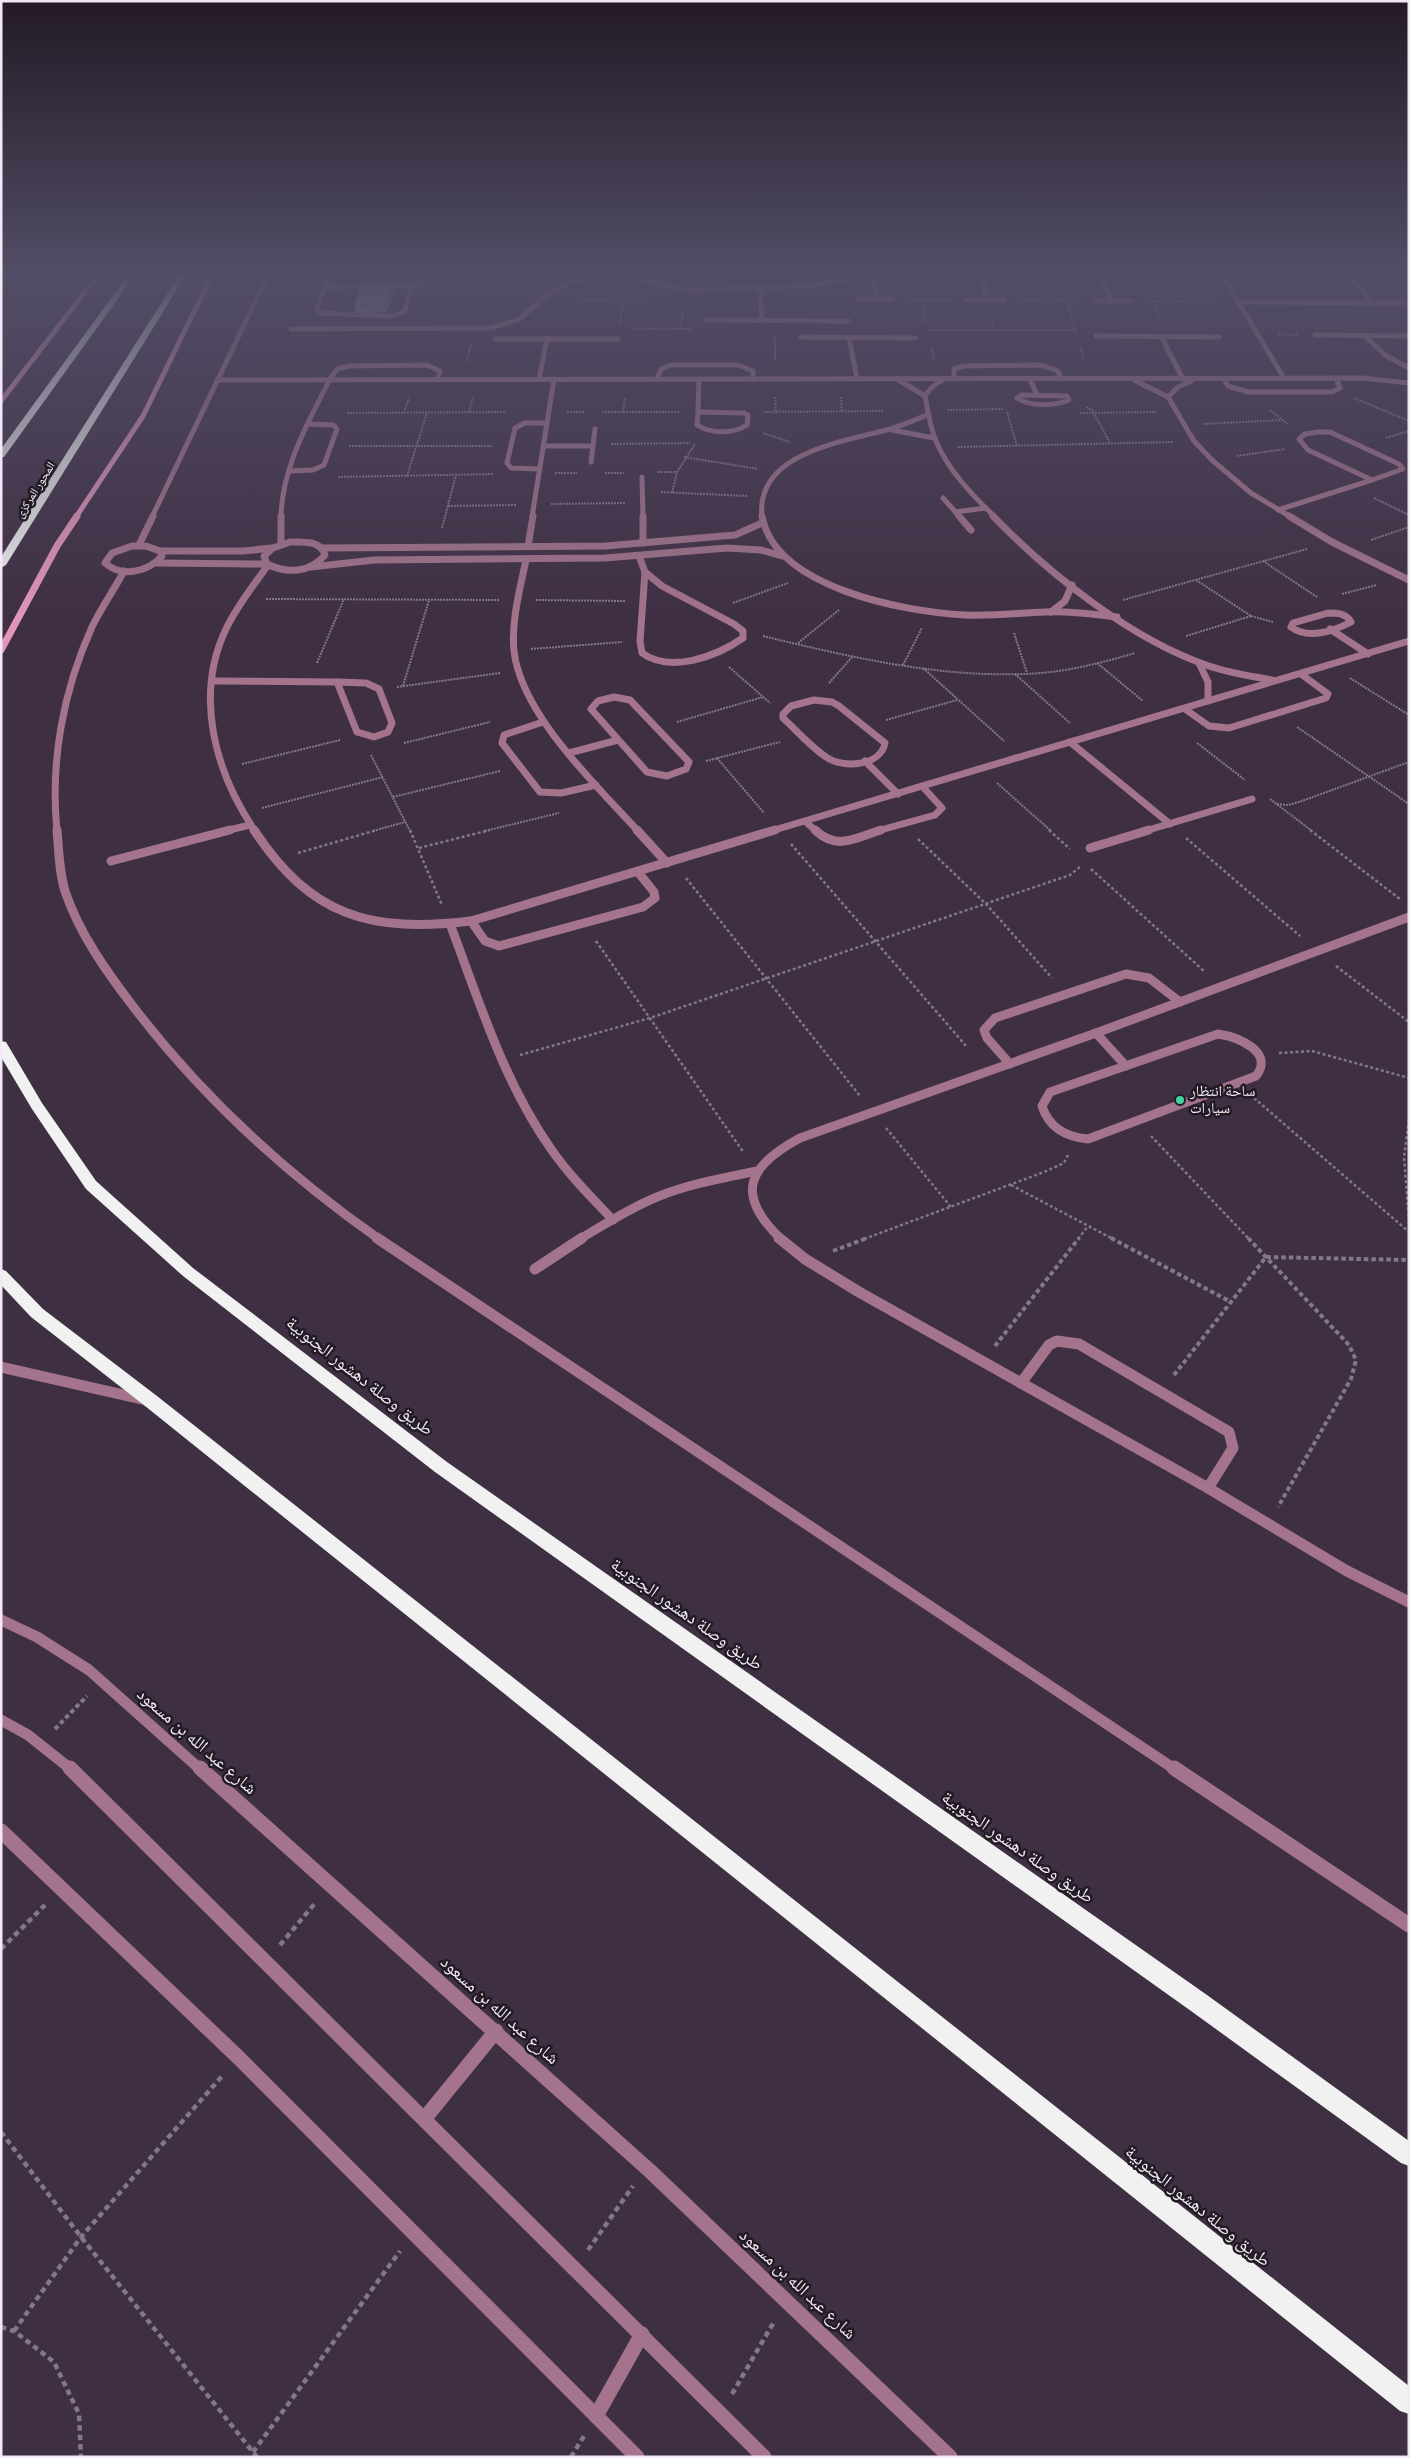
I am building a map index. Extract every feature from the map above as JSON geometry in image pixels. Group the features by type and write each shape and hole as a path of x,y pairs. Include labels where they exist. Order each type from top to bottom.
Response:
{"highway":[{"path":"1,456 49,390"},
{"name":"المحور المركزى","path":"1,565 112,390"},
{"name":"طريق وصلة دهشور الجنوبية","path":"1,1045 37,1106 91,1184 188,1272 441,1468 1207,2009 1409,2154"},
{"name":"طريق وصلة دهشور الجنوبية","path":"1,1275 37,1313 151,1401 1409,2402"}],"main road":[{"path":"1,401 10,390"},
{"path":"1,650 57,546 143,416 156,390"}],"street":[{"path":"139,545 212,390"},
{"path":"281,544 280,514 290,471 308,424 325,390"},
{"path":"528,546 553,390"},
{"path":"697,412 738,412 748,415 746,428 736,430 703,429 697,425 697,412 698,390"},
{"path":"914,390 925,396"},
{"path":"930,390 925,396 934,438 950,465 986,508 1032,554 1116,617 1199,663 1276,681"},
{"path":"1035,390 1037,395"},
{"path":"1153,390 1168,397 1175,412 1194,441 1212,460 1252,493 1332,542 1406,579"},
{"path":"1168,397 1175,390"},
{"path":"1240,390 1248,392 1332,392 1337,390"},
{"path":"1022,395 1037,395 1063,395 1068,398 1066,402 1028,403 1019,401 1017,398 1022,395"},
{"path":"928,412 910,423 856,436 814,450 800,456 776,472 767,484 761,497 762,524 775,547 810,575 857,595 930,612 957,615 1008,616 1050,612 1116,617"},
{"path":"539,471 508,466 511,446 517,426 548,423"},
{"path":"290,471 313,470 322,467 331,446 336,427 327,424 308,424"},
{"path":"591,462 595,429"},
{"path":"886,429 934,438"},
{"path":"1278,510 1372,480 1403,469 1403,466 1330,432 1302,435 1299,439 1305,447 1372,480"},
{"path":"544,446 593,445"},
{"path":"642,477 643,544"},
{"path":"943,498 971,530"},
{"path":"956,512 986,508"},
{"path":"267,565 264,556 273,548 281,544 300,542 322,548 643,544 734,535 762,524"},
{"path":"273,548 243,551 160,551 152,547 139,545 117,550 105,560 105,563 111,569 124,571 139,570 157,563 267,565 282,570 374,560 526,560 639,556 746,548 761,550 787,558"},
{"path":"311,567 318,564 325,555 322,548"},
{"path":"157,563 162,556 160,551"},
{"path":"639,556 645,572 640,641 642,653 651,660 667,663 684,661 737,643 743,638 742,631 662,586 645,572"},
{"path":"526,560 514,650 518,671 535,710 596,785 670,863"},
{"path":"267,565 226,625 217,654 212,681 211,714 214,738 242,813 273,859 305,892 334,909 370,921 450,924 471,921 1409,641"},
{"path":"124,571 94,625 82,652 67,699 59,738 55,802 57,836 66,895 104,965 138,1014 171,1056 209,1097 274,1158 368,1234 436,1280 511,1326 1409,1925"},
{"path":"1050,612 1062,604 1070,595 1072,585"},
{"path":"1331,612 1340,613 1349,618 1351,622 1306,635 1292,629 1292,625 1331,612"},
{"path":"1330,629 1368,654"},
{"path":"1199,663 1208,682 1208,701"},
{"path":"1185,709 1209,726 1222,729 1278,714 1326,698 1328,694 1325,690 1301,674"},
{"path":"212,681 337,682 366,683 379,689 391,728 382,735 361,735 355,728 337,682"},
{"path":"614,697 626,698 656,728 689,762 688,766 681,772 667,776 653,775 647,772 591,709 594,703 614,697"},
{"path":"814,700 823,700 839,706 884,743 885,749 876,758 866,761 846,764 827,758 783,718 783,714 791,706 814,700"},
{"path":"543,722 504,735 502,742 540,792 548,795 563,794 596,785"},
{"path":"569,753 618,740"},
{"path":"1070,742 1170,824"},
{"path":"866,761 898,794"},
{"path":"806,822 825,840 836,843 935,815 942,808 922,787"},
{"path":"1090,848 1252,799"},
{"path":"111,861 250,825"},
{"path":"471,921 485,941 500,946 643,908 655,898 654,892 638,872"},
{"path":"535,1269 613,1220 656,1198 702,1183 757,1171 784,1146 815,1131 1010,1064 1409,917"},
{"path":"450,924 502,1060 520,1100 544,1140 575,1180 613,1220"},
{"path":"1010,1064 987,1038 984,1030 995,1018 1066,993 1134,973 1151,977 1180,1002"},
{"path":"1096,1033 1126,1066"},
{"path":"1218,1034 1227,1034 1244,1040 1262,1058 1264,1065 1262,1071 1237,1083 1088,1139 1066,1135 1056,1129 1044,1114 1042,1106 1050,1092 1218,1034"},
{"path":"757,1171 752,1192 758,1214 774,1235 808,1260 915,1326 1022,1383 1208,1488 1347,1571 1409,1602"},
{"path":"1022,1383 1049,1346 1057,1340 1079,1344 1221,1426 1228,1432 1233,1448 1208,1488"},
{"path":"1,1367 151,1401"},
{"name":"شارع عبد الله بن مسعود","path":"1,1620 37,1638 89,1670 646,2166 786,2300 849,2357 950,2457"},
{"path":"1,1720 40,1744 76,1773 764,2457"},
{"path":"1,1831 239,2058 636,2457"},
{"path":"425,2118 496,2031"},
{"path":"596,2416 642,2334"}],"path":[{"path":"1337,390 1409,421"},
{"path":"1248,392 1302,435"},
{"path":"1066,402 1089,408 1110,443"},
{"path":"738,412 928,412 1006,409 1017,446"},
{"path":"407,476 427,412"},
{"path":"1074,413 1175,412"},
{"path":"1183,424 1283,420"},
{"path":"746,428 814,450"},
{"path":"940,448 1194,441"},
{"path":"593,445 695,443 684,457 677,472 672,493"},
{"path":"331,446 511,446"},
{"path":"1212,460 1305,447"},
{"path":"684,457 776,472"},
{"path":"337,477 456,475 539,471 582,473"},
{"path":"651,472 677,472"},
{"path":"599,473 625,473"},
{"path":"437,547 456,475"},
{"path":"1352,486 1409,515"},
{"path":"643,491 761,497"},
{"path":"1346,549 1409,527"},
{"path":"1101,606 1332,542"},
{"path":"1263,561 1321,599 1330,608 1331,612"},
{"path":"709,611 810,575"},
{"path":"1196,579 1251,616 1292,625"},
{"path":"1321,599 1406,579"},
{"path":"797,644 857,595"},
{"path":"244,599 643,601"},
{"path":"309,682 344,599"},
{"path":"403,686 428,600"},
{"path":"903,665 930,612"},
{"path":"1008,616 1027,673"},
{"path":"742,631 903,665 972,675 1014,674 1077,668 1123,657 1251,616"},
{"path":"514,650 640,641"},
{"path":"712,652 783,714"},
{"path":"814,700 854,656"},
{"path":"1331,665 1409,715"},
{"path":"922,668 1021,757"},
{"path":"379,689 518,671"},
{"path":"1014,674 1087,737"},
{"path":"656,728 763,697"},
{"path":"864,726 957,699"},
{"path":"397,745 535,710"},
{"path":"1278,714 1409,804"},
{"path":"224,768 361,735 419,848 450,924"},
{"path":"688,766 802,736"},
{"path":"717,758 989,1071"},
{"path":"1252,799 1288,805 1409,762"},
{"path":"393,798 520,766"},
{"path":"981,769 1221,987"},
{"path":"242,813 383,777"},
{"path":"419,848 561,812"},
{"path":"273,859 405,822"},
{"path":"904,824 986,904 1066,993"},
{"path":"1170,824 1317,951 1409,1022"},
{"path":"502,1060 650,1018 1070,875 1080,868 1090,848"},
{"path":"670,863 766,978 951,1207"},
{"path":"584,924 757,1171"},
{"path":"1262,1058 1283,1052 1312,1051 1409,1078"},
{"path":"1237,1083 1409,1232"},
{"path":"1409,1120 1404,1152 1404,1192 1409,1220"},
{"path":"1137,1121 1349,1345 1356,1360 1351,1379 1268,1524"},
{"path":"808,1260 1064,1163 1070,1150 1066,1135"},
{"path":"1404,1152 1409,1153"},
{"path":"1010,1185 1231,1302"},
{"path":"983,1362 1088,1226"},
{"path":"1266,1257 1409,1260"},
{"path":"1161,1391 1266,1257"},
{"path":"40,1744 101,1681"},
{"path":"266,1961 331,1884"},
{"path":"1,1949 62,1889"},
{"path":"14,2331 81,2237 239,2058"},
{"path":"1,2132 81,2237 255,2454 414,2233"},
{"path":"575,2268 646,2166"},
{"path":"721,2414 786,2300"},
{"path":"1,2327 14,2331 54,2362 79,2414 81,2457"}],"place":[{"name":"ساحة انتظار سيارات","path":"1180,1100"}]}
